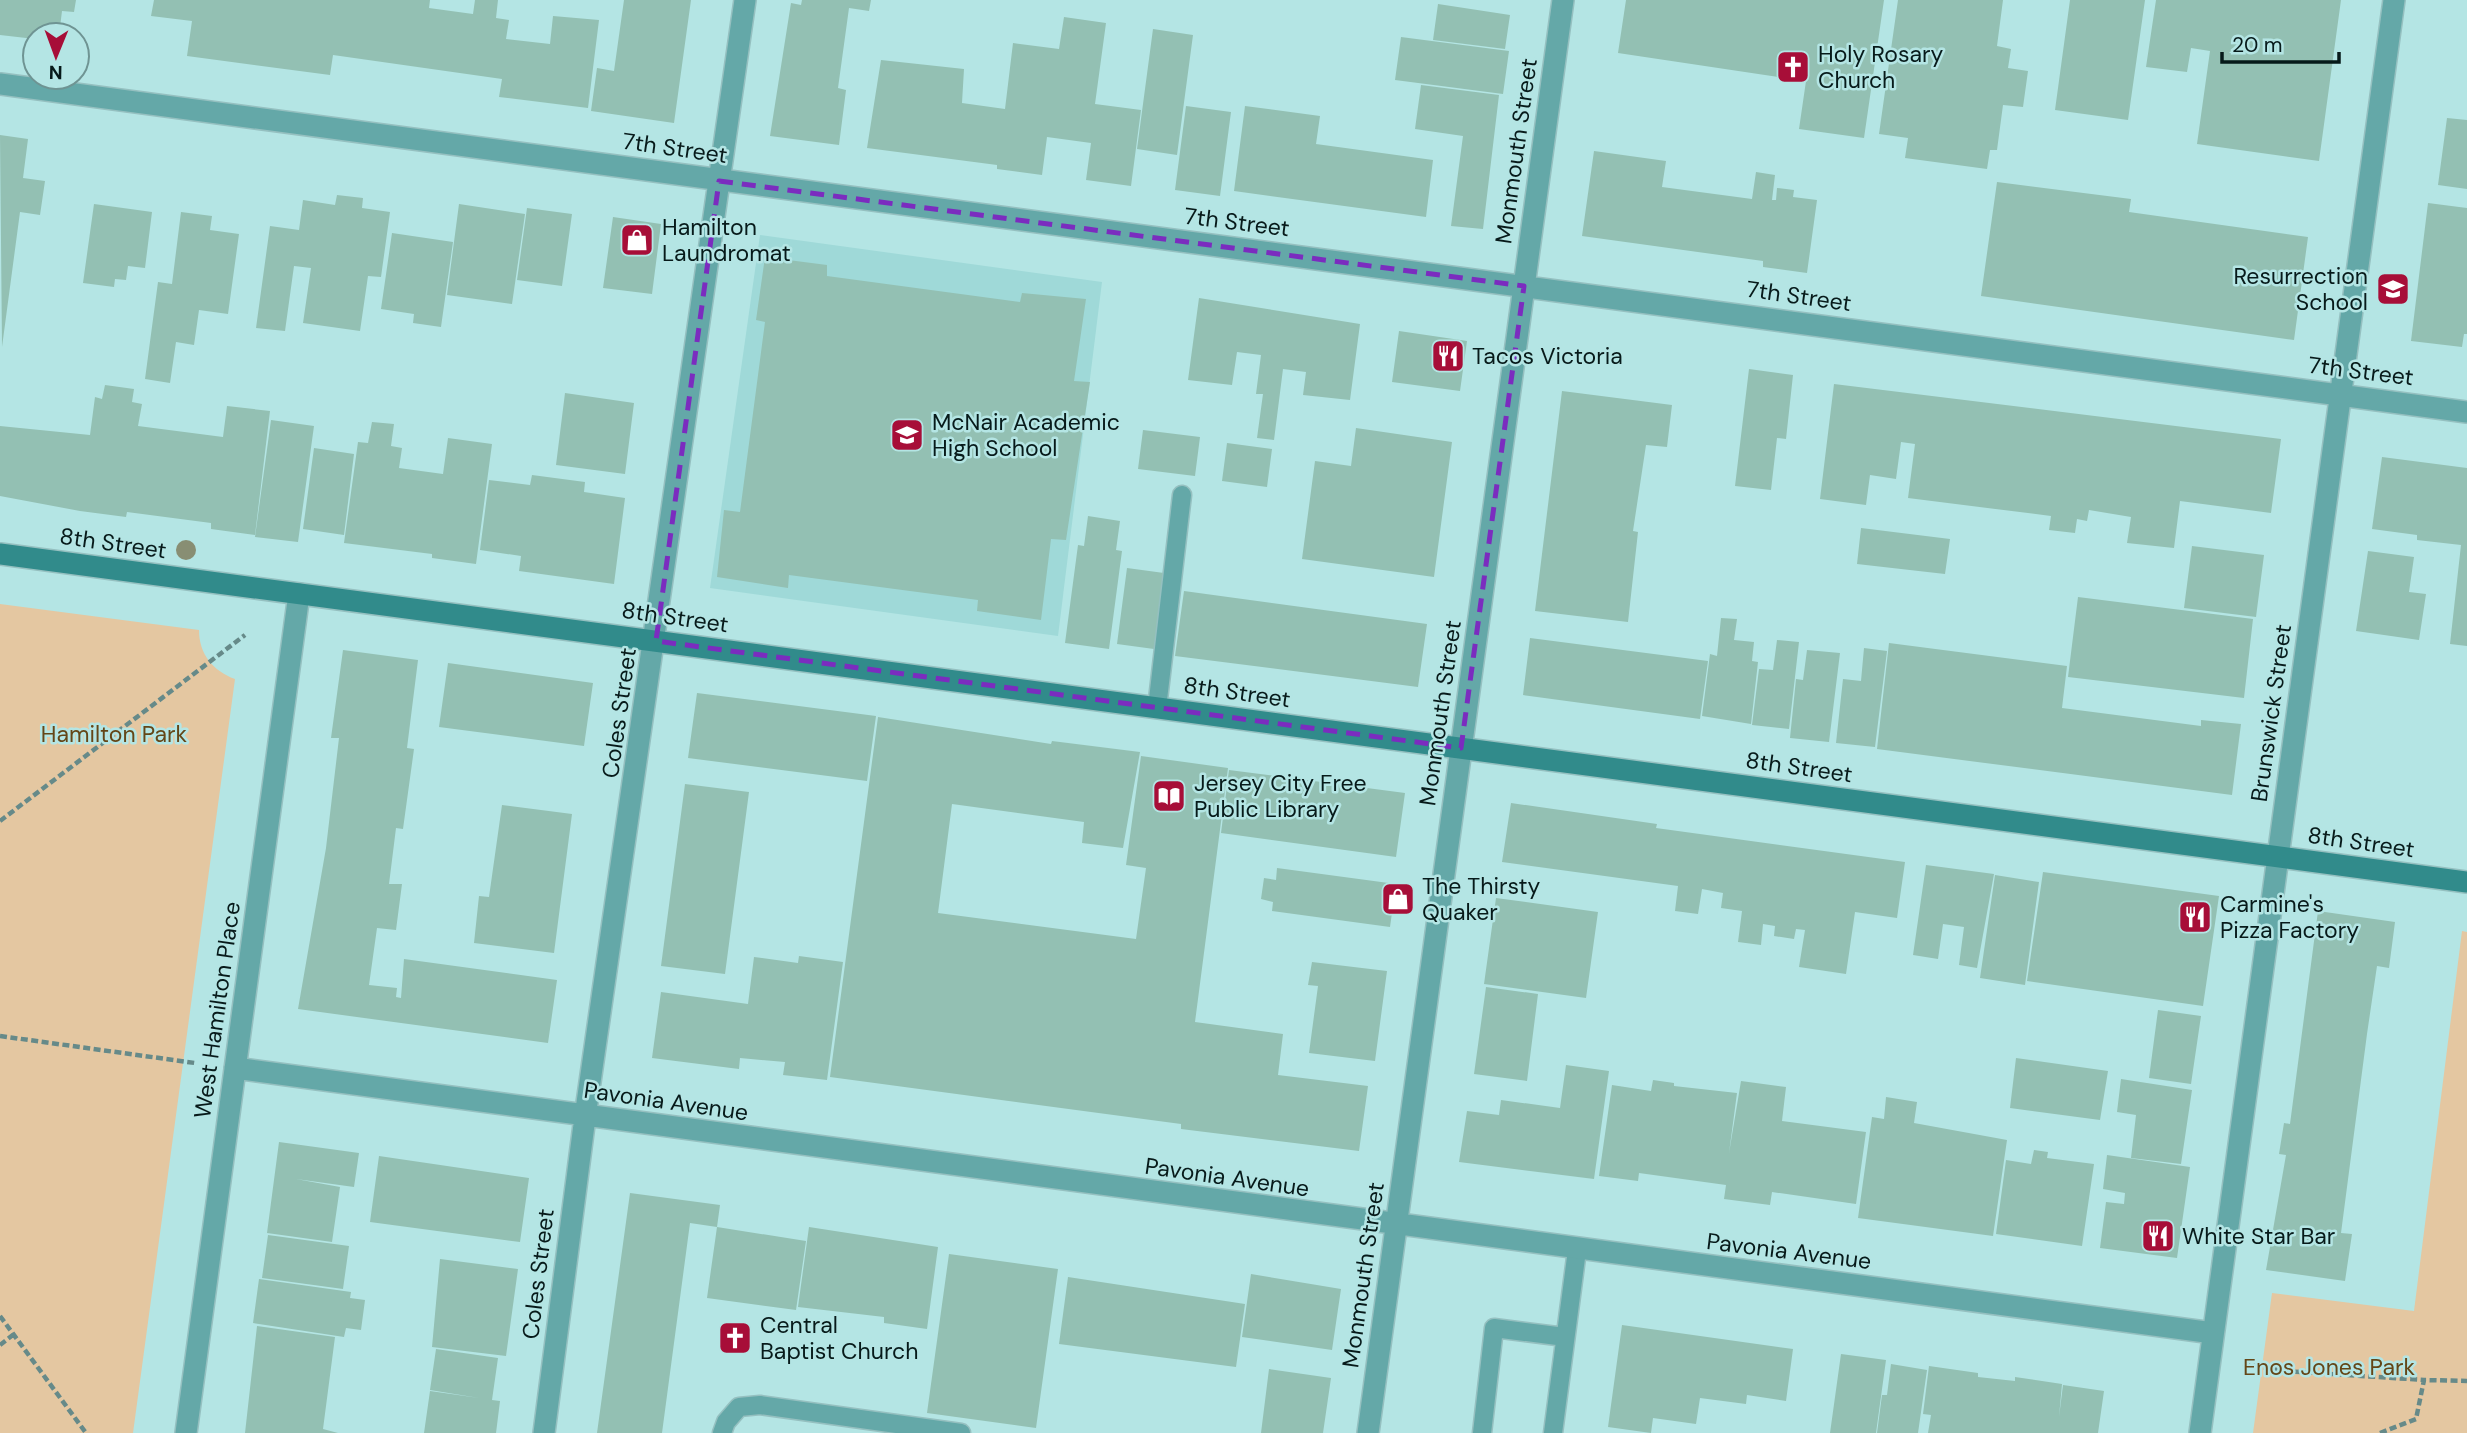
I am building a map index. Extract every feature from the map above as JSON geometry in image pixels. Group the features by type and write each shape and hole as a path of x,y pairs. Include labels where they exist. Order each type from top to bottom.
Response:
{"street":[{"name":"Coles Street","path":"544,1433 585,1116 656,641 745,0"},
{"name":"Monmouth Street","path":"1368,1433 1563,0"},
{"name":"Brunswick Street","path":"2200,1433 2394,0"},
{"name":"7th Street","path":"0,84 2467,412"},
{"name":"8th Street","path":"0,554 2467,883"},
{"name":"West Hamilton Place","path":"186,1433 299,594"},
{"name":"Pavonia Avenue","path":"235,1068 1397,1226 2213,1333"}],"lane":[{"path":"1157,708 1182,495"},
{"path":"1553,1433 1577,1250"},
{"path":"1482,1433 1494,1328 1565,1337"},
{"path":"722,1433 726,1422 739,1407 760,1405 961,1433"}],"path":[{"path":"0,821 245,635"},
{"path":"0,1036 195,1063"},
{"path":"0,1316 86,1433"},
{"path":"0,1345 14,1334"},
{"path":"2243,1364 2285,1371 2467,1381"},
{"path":"2380,1433 2416,1419 2424,1380"}],"highlighted area":[{"path":"719,181 1524,286 1461,748 656,641"}],"shaded area":[{"name":"McNair Academic High School","path":"760,235 1102,282 1058,636 710,588"}],"green space":[{"name":"Hamilton Park","path":"0,604 199,630 202,647 209,660 220,671 235,679 133,1433 0,1433"},
{"name":"Enos Jones Park","path":"2462,931 2467,932 2467,1433 2253,1433 2272,1293 2414,1311"}],"building":[{"path":"0,0 76,0 74,12 62,11 61,21 21,21 21,37 0,35"},
{"path":"154,0 430,0 429,8 473,14 475,0 498,0 496,18 509,20 506,39 550,44 553,16 599,20 588,108 499,97 502,79 333,55 330,75 187,56 192,21 151,16"},
{"path":"624,0 691,0 674,123 591,111 597,68 614,71"},
{"path":"802,0 871,0 869,11 849,8 838,88 846,90 839,145 770,136 791,3 801,5"},
{"name":"Holy Rosary Church","path":"1626,0 1884,0 1864,138 1799,129 1806,81 1618,53"},
{"path":"1898,0 2003,0 1997,46 2011,49 2008,68 2028,71 2023,107 2003,105 1997,150 1990,150 1987,169 1905,158 1908,138 1879,134"},
{"path":"2070,0 2145,0 2128,120 2055,110"},
{"path":"2156,0 2341,0 2319,161 2197,144 2210,51 2191,48 2187,72 2146,67"},
{"path":"1438,4 1510,15 1505,49 1433,40"},
{"path":"1064,17 1106,23 1095,104 1141,110 1131,186 1086,180 1091,143 1047,137 1042,175 997,169 997,165 867,148 881,60 964,69 962,103 1005,109 1013,43 1059,49"},
{"path":"1153,29 1193,35 1177,155 1137,149"},
{"path":"1401,37 1509,51 1503,94 1395,80"},
{"path":"1421,85 1499,95 1483,229 1451,226 1463,136 1415,129"},
{"path":"1186,106 1231,112 1220,196 1175,190"},
{"path":"1245,106 1320,116 1316,144 1433,160 1426,217 1234,191"},
{"path":"2447,118 2467,120 2467,189 2438,185"},
{"path":"0,135 28,139 23,178 45,181 40,215 20,212 2,347"},
{"path":"1594,151 1666,161 1662,187 1752,199 1756,172 1775,175 1772,200 1776,200 1777,188 1794,190 1793,197 1817,200 1807,273 1763,267 1763,261 1582,236"},
{"path":"1997,182 2131,199 2129,212 2308,237 2294,340 1981,296"},
{"path":"337,195 363,198 362,208 390,212 381,277 368,276 360,331 303,323 311,268 294,266 285,331 256,328 270,226 299,230 303,200 335,205"},
{"path":"2428,203 2467,208 2467,334 2464,334 2462,347 2411,341"},
{"path":"94,204 152,212 145,268 128,266 126,280 115,279 114,287 83,283"},
{"path":"459,204 525,214 512,304 447,295"},
{"path":"527,208 572,214 562,286 517,280"},
{"path":"181,212 212,216 210,230 239,234 228,314 199,310 194,345 176,342 170,383 145,379 158,282 172,284"},
{"path":"613,217 661,224 652,294 603,288"},
{"path":"392,233 453,242 441,327 413,323 414,314 381,309"},
{"name":"McNair Academic High School","path":"765,257 827,265 827,276 1020,302 1022,293 1086,299 1074,381 1090,382 1066,540 1051,539 1041,620 977,611 978,600 789,575 788,588 717,577 724,510 740,512 765,322 756,320"},
{"path":"1199,298 1360,324 1350,400 1303,395 1306,372 1283,369 1274,440 1257,438 1263,394 1256,394 1261,355 1237,352 1232,385 1188,380"},
{"path":"1399,331 1467,341 1460,391 1392,382"},
{"path":"1749,369 1793,375 1786,439 1777,438 1771,490 1735,486"},
{"path":"1834,384 2281,439 2271,513 2180,501 2174,548 2127,543 2131,517 2089,510 2087,521 2077,519 2075,533 2049,530 2051,516 1908,498 1915,444 1901,442 1896,479 1870,475 1866,505 1820,499"},
{"path":"105,385 134,389 132,402 142,404 138,426 223,437 227,406 270,411 255,535 211,529 211,523 127,512 126,517 0,496 0,426 90,435 95,397 102,399"},
{"path":"1562,391 1672,405 1667,447 1646,445 1633,531 1638,532 1628,622 1535,611"},
{"path":"565,393 634,403 625,474 556,465"},
{"path":"271,420 314,426 298,542 255,537"},
{"path":"372,422 394,424 391,446 402,448 399,468 443,474 448,438 492,444 476,564 432,558 432,554 344,543 358,442 368,443"},
{"path":"1356,428 1452,442 1434,577 1302,559 1315,461 1351,466"},
{"path":"1143,430 1200,437 1195,476 1138,469"},
{"path":"1227,443 1272,449 1267,487 1222,481"},
{"path":"314,448 354,454 344,535 303,529"},
{"path":"2382,457 2467,468 2467,646 2450,644 2461,545 2417,540 2417,535 2372,529"},
{"path":"532,475 585,482 584,492 625,498 614,584 519,571 521,556 480,550 489,480 530,485"},
{"path":"1088,516 1120,521 1116,550 1122,551 1109,649 1065,643 1078,545 1084,546"},
{"path":"1861,528 1950,539 1945,574 1857,564"},
{"path":"2192,546 2264,555 2256,617 2184,608"},
{"path":"2368,551 2414,557 2409,592 2426,594 2419,640 2356,631"},
{"path":"1127,568 1164,573 1154,649 1117,644"},
{"path":"1184,591 1427,624 1418,687 1175,656"},
{"path":"2078,597 2253,619 2244,698 2068,677"},
{"path":"1721,618 1737,619 1734,640 1754,642 1752,661 1758,662 1751,724 1702,716 1710,654 1717,656"},
{"path":"1530,638 1708,661 1700,719 1523,695"},
{"path":"1777,640 1799,642 1789,729 1752,725 1759,669 1773,670"},
{"path":"1889,643 2067,666 2062,708 2201,726 2201,720 2241,724 2232,795 1877,749"},
{"path":"1864,648 1887,651 1875,747 1836,743 1843,679 1861,681"},
{"path":"343,650 418,660 407,748 414,749 403,829 396,828 389,884 402,884 396,930 377,928 369,985 397,988 396,997 401,998 404,959 557,980 548,1043 298,1009 326,848 339,738 331,738"},
{"path":"1807,650 1840,653 1829,742 1790,738 1796,679 1803,680"},
{"path":"448,663 593,683 584,746 439,727"},
{"path":"697,693 876,716 867,781 688,758"},
{"path":"878,717 1051,744 1052,741 1140,752 1123,848 1082,843 1084,822 952,804 938,913 1136,939 1146,868 1126,865 1141,756 1228,768 1195,1022 1283,1034 1278,1075 1368,1086 1359,1151 1181,1129 1181,1124 830,1077"},
{"path":"1229,770 1405,793 1396,857 1221,833"},
{"path":"685,784 749,792 725,974 661,966"},
{"path":"1511,803 1657,824 1656,828 1905,862 1897,918 1855,912 1846,974 1799,967 1805,930 1796,929 1794,939 1774,936 1775,926 1763,924 1761,945 1738,942 1742,911 1721,908 1723,893 1702,889 1698,914 1675,911 1678,886 1502,862"},
{"path":"502,805 572,814 554,953 474,943 479,896 489,897"},
{"path":"1926,865 1994,874 1977,968 1959,965 1964,927 1943,924 1938,959 1913,955"},
{"path":"1277,868 1396,884 1390,927 1272,911 1273,902 1261,899 1264,878 1276,880"},
{"path":"2043,872 2219,896 2203,1006 2027,981"},
{"path":"1995,875 2039,882 2025,985 1980,978"},
{"path":"1496,898 1598,912 1586,998 1484,984"},
{"path":"2318,911 2395,922 2389,968 2377,966 2367,1034 2341,1233 2352,1234 2345,1281 2266,1270 2286,1155 2279,1154 2284,1123 2290,1124"},
{"path":"799,956 843,962 827,1080 783,1075 785,1062 740,1058 739,1069 652,1058 661,992 748,1004 754,957 798,963"},
{"path":"1312,962 1387,971 1375,1061 1309,1053 1318,986 1308,985"},
{"path":"1486,987 1538,994 1527,1081 1474,1074"},
{"path":"2158,1010 2201,1016 2191,1084 2149,1078"},
{"path":"2016,1058 2108,1071 2100,1120 2010,1108"},
{"path":"1566,1065 1609,1071 1594,1179 1459,1162 1467,1111 1499,1115 1501,1100 1560,1108"},
{"path":"2121,1079 2192,1090 2181,1164 2131,1158 2136,1115 2117,1112"},
{"path":"1653,1080 1674,1083 1674,1086 1737,1093 1729,1153 1741,1081 1786,1087 1782,1121 1866,1132 1856,1204 1772,1192 1770,1205 1724,1199 1726,1185 1639,1173 1638,1181 1599,1176 1612,1085 1651,1091"},
{"path":"1886,1097 1917,1102 1914,1123 2007,1140 1993,1236 1858,1218 1872,1117 1884,1119"},
{"path":"279,1142 359,1153 354,1187 296,1179 340,1187 332,1242 267,1233"},
{"path":"2034,1150 2048,1152 2047,1158 2094,1164 2082,1246 1996,1234 2006,1160 2031,1164"},
{"path":"2107,1155 2190,1167 2177,1258 2100,1248 2106,1202 2124,1204 2125,1193 2103,1189"},
{"path":"379,1156 529,1178 520,1242 370,1222"},
{"path":"630,1193 720,1205 717,1227 690,1223 662,1433 597,1433"},
{"path":"717,1227 806,1241 796,1310 707,1298"},
{"path":"809,1227 938,1247 927,1329 884,1323 884,1317 798,1307"},
{"path":"268,1235 349,1246 343,1289 262,1278"},
{"path":"949,1254 1058,1269 1036,1428 927,1413"},
{"path":"440,1259 518,1269 506,1356 432,1347"},
{"path":"1251,1274 1341,1289 1332,1350 1242,1337"},
{"path":"1068,1277 1245,1304 1236,1367 1059,1344"},
{"path":"259,1279 351,1292 350,1298 365,1300 361,1330 346,1328 344,1337 253,1323"},
{"path":"1622,1325 1793,1349 1786,1401 1747,1395 1746,1404 1700,1398 1696,1424 1653,1418 1651,1433 1608,1427"},
{"path":"257,1326 335,1337 323,1429 338,1433 245,1433"},
{"path":"436,1349 498,1358 492,1400 500,1401 496,1433 424,1433 430,1391 479,1398 430,1390"},
{"path":"1841,1354 1886,1360 1876,1433 1830,1433"},
{"path":"1891,1364 1927,1370 1918,1433 1877,1433 1882,1395 1887,1395"},
{"path":"1929,1366 1978,1373 1978,1377 2015,1381 2015,1377 2062,1384 2059,1417 2063,1385 2104,1391 2098,1433 1928,1433 1931,1415 1923,1414"},
{"path":"1269,1369 1331,1378 1323,1433 1261,1433"}],"place":[{"name":"Holy Rosary Church","path":"1793,67"},
{"name":"Hamilton Laundromat","path":"637,240"},
{"name":"Resurrection School","path":"2393,289"},
{"name":"Tacos Victoria","path":"1448,356"},
{"name":"McNair Academic High School","path":"907,435"},
{"name":"Jersey City Free Public Library","path":"1169,796"},
{"name":"The Thirsty Quaker","path":"1398,899"},
{"name":"Carmine's Pizza Factory","path":"2195,917"},
{"name":"White Star Bar","path":"2158,1236"},
{"name":"Central Baptist Church","path":"735,1338"}]}
